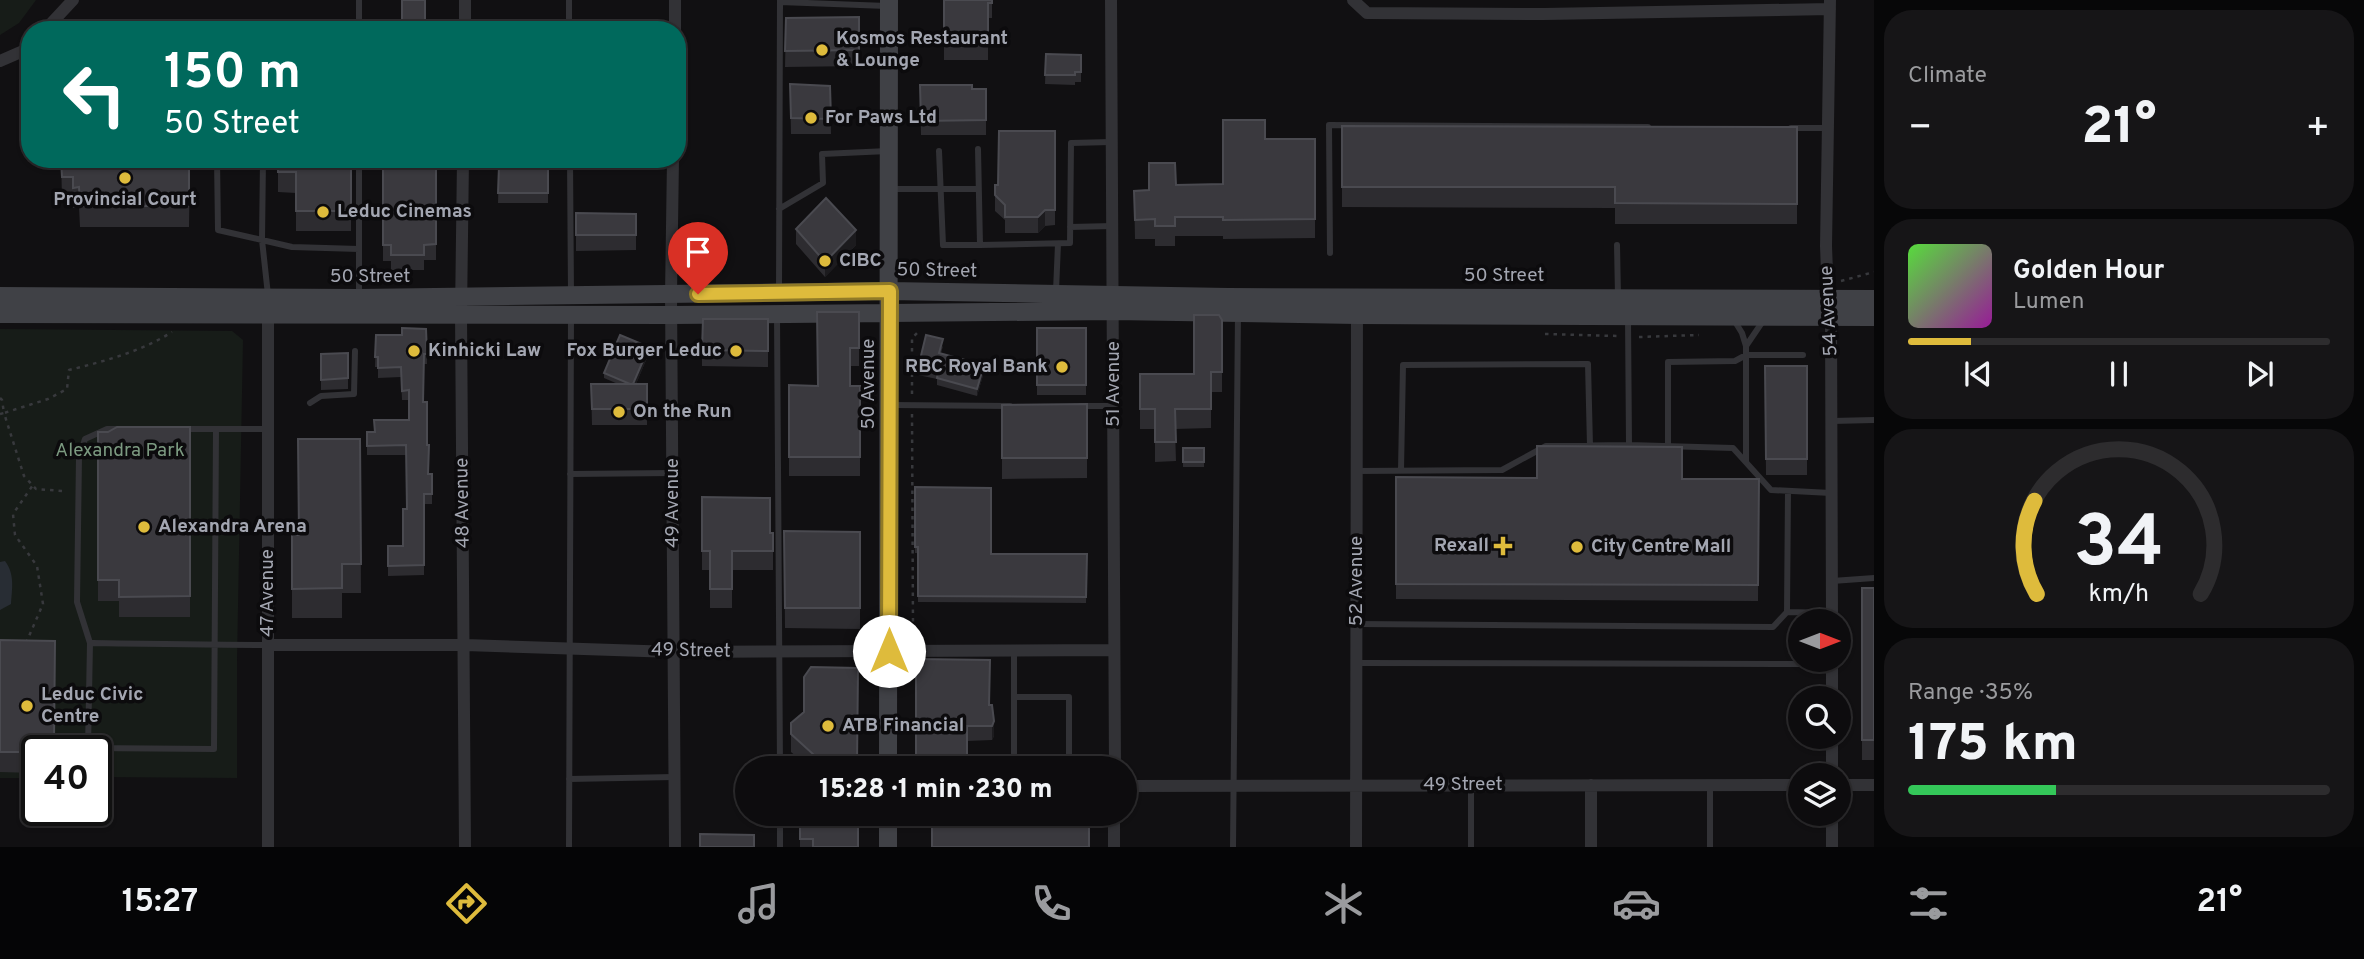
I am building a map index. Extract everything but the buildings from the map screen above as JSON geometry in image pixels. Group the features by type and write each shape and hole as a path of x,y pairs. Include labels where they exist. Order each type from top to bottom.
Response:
{"main road":[{"name":"50 Avenue","path":"888,756 889,3"},
{"name":"50 Street","path":"571,306 671,295 890,291 1056,293 1114,302 1238,313 1874,317"},
{"name":"50 Street","path":"0,314 268,306 461,305 571,306 672,315 890,313 1228,297 1618,298 1828,292 1874,299"},
{"name":"50 Street","path":"0,296 268,306 359,298 461,305"},
{"path":"888,826 888,847"}],"street":[{"path":"465,0 465,21"},
{"path":"675,0 675,21"},
{"name":"51 Avenue","path":"1111,0 1115,756"},
{"path":"1353,0 1367,13 1544,14 1830,4"},
{"path":"53,21 70,1"},
{"name":"54 Avenue","path":"1830,4 1828,292 1832,317 1832,609"},
{"path":"0,61 21,52"},
{"name":"48 Avenue","path":"463,168 461,305 465,847"},
{"name":"49 Avenue","path":"673,168 674,847"},
{"name":"52 Avenue","path":"1356,296 1356,847"},
{"name":"47 Avenue","path":"268,306 268,847"},
{"name":"49 Street","path":"268,645 465,645 674,652 1114,650"},
{"path":"1591,785 1591,847"},
{"name":"49 Street","path":"1137,786 1788,785"},
{"path":"1851,785 1874,785"},
{"path":"1114,826 1114,847"},
{"path":"1832,826 1832,847"}],"lane":[{"path":"359,0 359,21"},
{"path":"569,0 569,21"},
{"path":"779,293 780,1 889,3"},
{"path":"1330,253 1329,125 1662,127"},
{"path":"1786,128 1828,128"},
{"path":"939,151 943,245 1058,244 1070,243 1071,143 1113,142"},
{"path":"978,149 980,245"},
{"path":"779,209 823,183 822,155 890,151"},
{"path":"217,168 218,230 292,247 359,249"},
{"path":"263,168 261,240 268,306"},
{"path":"359,168 359,298"},
{"path":"569,847 570,168"},
{"path":"890,189 978,189"},
{"path":"1070,227 1114,226"},
{"path":"1056,293 1058,244"},
{"path":"1617,245 1618,298 1628,315 1629,445"},
{"path":"1233,847 1238,313"},
{"path":"777,314 780,756"},
{"path":"1731,316 1742,333 1746,346 1746,461"},
{"path":"1746,346 1767,316"},
{"path":"310,403 321,396 354,394 355,351"},
{"path":"1668,446 1668,362 1735,361 1746,355 1803,355"},
{"path":"1401,470 1403,365 1588,364 1590,446"},
{"path":"890,405 1016,406"},
{"path":"1072,406 1114,406"},
{"path":"1832,421 1874,420"},
{"path":"121,429 107,429 85,439 79,457 77,602 90,643 88,748 214,749 216,429"},
{"path":"175,429 268,429"},
{"path":"1357,471 1502,470 1546,446 1733,448 1771,490 1832,493"},
{"path":"570,474 673,473"},
{"path":"1356,624 1773,627 1787,612 1788,491"},
{"path":"1832,581 1874,578"},
{"path":"90,643 268,645"},
{"path":"1014,651 1014,756"},
{"path":"1356,663 1788,662"},
{"path":"1014,696 1069,697 1069,756"},
{"path":"569,779 674,777"},
{"path":"1471,785 1471,847"},
{"path":"1710,785 1710,847"},
{"path":"780,826 780,847"}],"path":[{"path":"1828,292 1874,272"},
{"path":"913,628 912,338 925,325"},
{"path":"2,414 48,399 67,389 69,370 111,360 157,341 174,330"},
{"path":"0,398 2,414 24,476 36,489 62,491"},
{"path":"25,644 43,604 37,566 15,536 13,514 33,485"}],"green space":[{"path":"0,0 36,0 19,23 0,35"},
{"name":"Alexandra Park","path":"0,329 232,331 243,340 237,778 112,777 112,735 21,735 21,778 0,778"}],"shaded area":[{"path":"5,561 12,576 11,604 0,610 0,562"}],"place":[{"name":"Kosmos Restaurant & Lounge","path":"822,50"},
{"name":"For Paws Ltd","path":"811,118"},
{"name":"Provincial Court","path":"125,178"},
{"name":"Leduc Cinemas","path":"323,212"},
{"name":"CIBC","path":"825,261"},
{"name":"Kinhicki Law","path":"414,351"},
{"name":"Fox Burger Leduc","path":"736,351"},
{"name":"RBC Royal Bank","path":"1062,367"},
{"name":"On the Run","path":"619,412"},
{"name":"Alexandra Arena","path":"144,527"},
{"name":"Rexall","path":"1503,546"},
{"name":"City Centre Mall","path":"1577,547"},
{"name":"Leduc Civic Centre","path":"27,706"},
{"name":"ATB Financial","path":"828,726"}],"route":[{"path":"698,294 890,291 889,651"}]}
